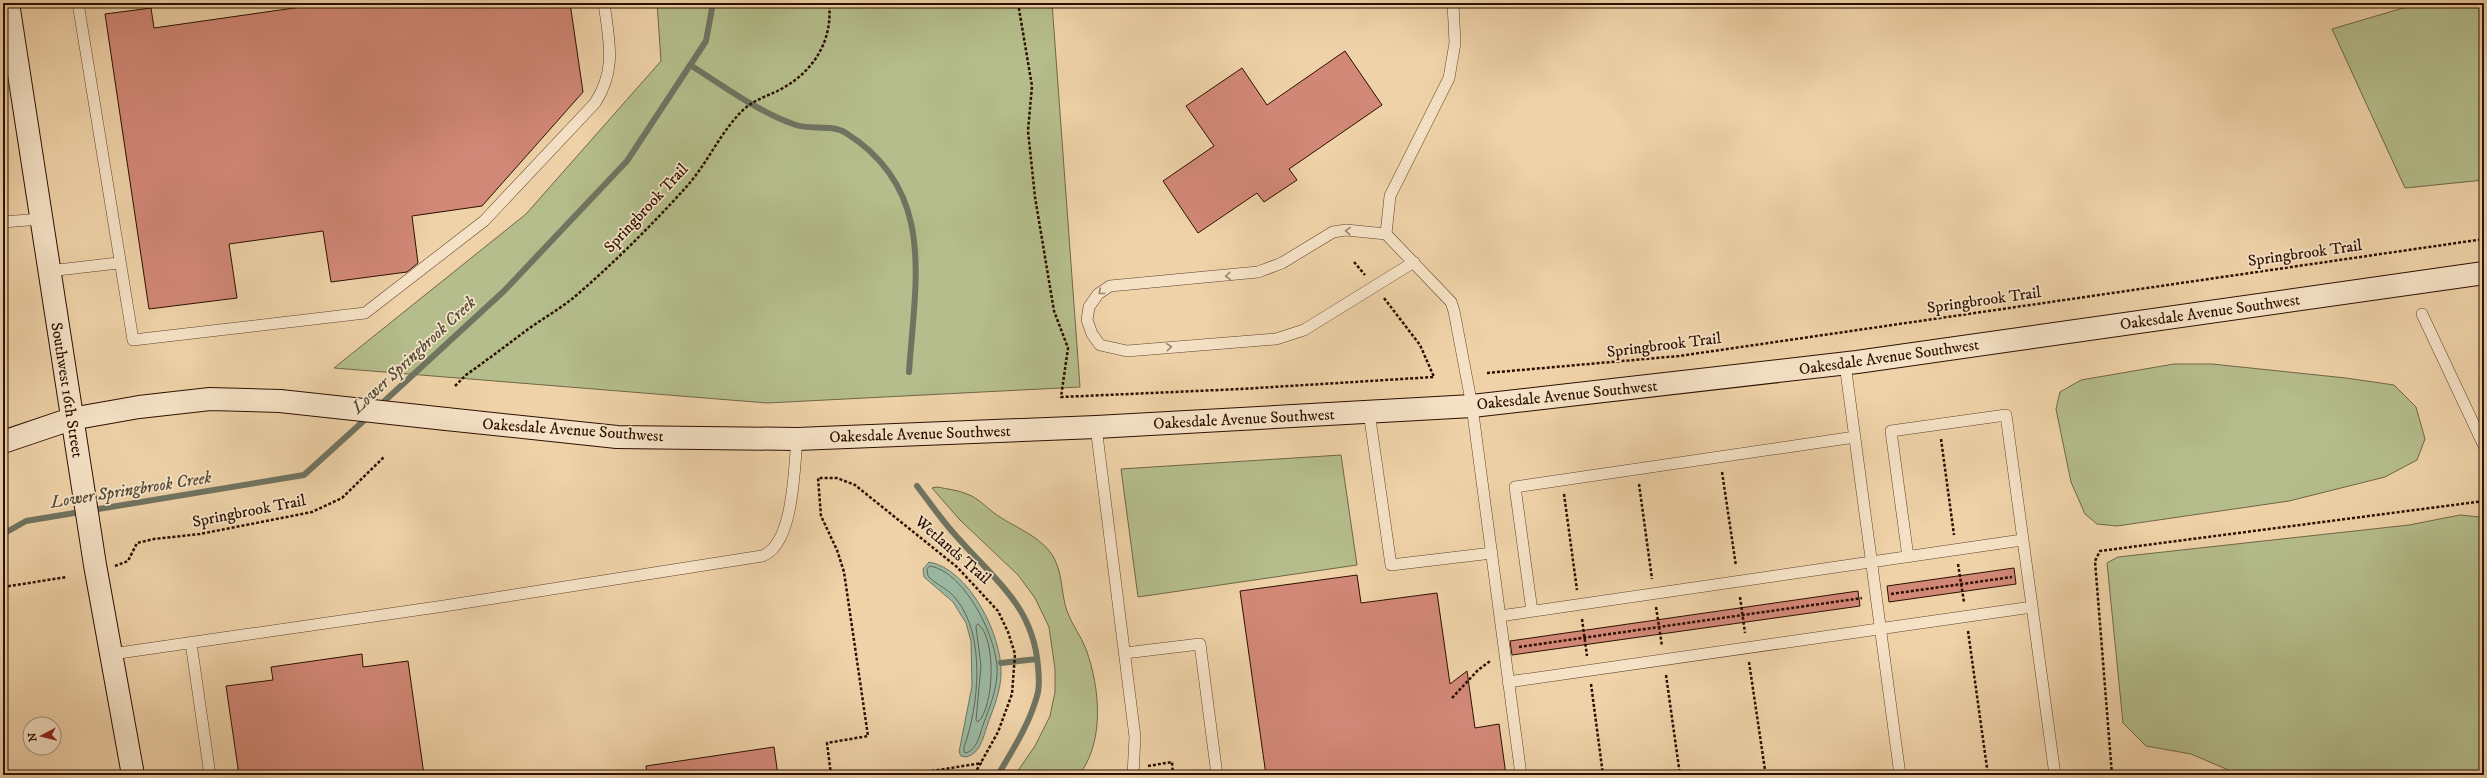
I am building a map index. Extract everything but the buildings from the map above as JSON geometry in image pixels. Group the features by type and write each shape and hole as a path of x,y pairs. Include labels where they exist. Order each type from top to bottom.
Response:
{"street":[{"name":"Southwest 16th Street","path":"8,3 10,58 41,219 82,484 103,566 112,654 133,775"},
{"name":"Oakesdale Avenue Southwest","path":"3,442 71,419 140,407 210,399 280,401 617,436 797,439 1096,427 1472,406 1845,364 2484,273"}],"lane":[{"path":"78,3 118,263 132,340 365,313 484,221 595,103 604,89 610,63 604,3"},
{"path":"1386,234 1390,196 1449,78 1455,44 1453,3"},
{"path":"3,222 41,219"},
{"path":"1414,262 1304,330 1276,339 1127,351 1100,345 1092,334 1087,320 1089,307 1098,294 1110,286 1258,272 1282,263 1333,232 1346,230 1386,234 1414,262 1451,302 1454,311 1472,406 1521,775"},
{"path":"49,271 118,263"},
{"path":"2422,314 2484,446"},
{"path":"1845,364 1900,775"},
{"path":"1369,412 1391,565 1492,553"},
{"path":"1908,556 1891,431 2006,415 2055,775"},
{"path":"1096,427 1135,737 1133,775"},
{"path":"1532,611 1515,487 1855,436"},
{"path":"112,654 452,605 770,554 780,540 788,513 797,439"},
{"path":"1500,616 2022,540"},
{"path":"1508,682 2032,607"},
{"path":"191,643 210,775"},
{"path":"1125,653 1200,644 1217,775"}],"path":[{"name":"Springbrook Trail","path":"455,386 472,370 570,300 599,275 689,184 728,126 742,110 762,97 783,88 799,77 823,47 829,33 831,17 829,3"},
{"name":"Springbrook Trail","path":"1487,373 1679,356 2484,239"},
{"path":"1354,262 1375,286 1420,345 1434,377"},
{"name":"Springbrook Trail","path":"103,566 128,561 137,543 154,539 200,534 312,512 342,498 384,457"},
{"path":"1720,457 1765,770"},
{"path":"1636,469 1680,775"},
{"name":"Wetlands Trail","path":"831,775 827,742 868,736 844,572 837,550 821,516 818,478 837,478 855,485 957,567 998,611 1015,654 1016,666 1012,694 998,732 974,775"},
{"path":"1562,480 1603,775"},
{"path":"2112,775 2095,561 2100,551 2484,500"},
{"path":"3,587 67,577"},
{"path":"1452,698 1478,670 1510,648 2012,577"},
{"path":"1144,766 1172,762 1173,775"},
{"path":"908,775 982,763"}],"shaded area":[{"path":"657,3 1052,3 1080,387 767,403 334,368 526,214 661,61"},
{"path":"2420,3 2484,3 2484,180 2405,188 2332,29"},
{"path":"2174,364 2212,364 2346,378 2394,385 2416,407 2425,439 2417,460 2385,477 2289,501 2117,526 2097,524 2085,514 2071,482 2056,409 2060,392 2081,380"},
{"path":"1341,455 1357,565 1138,597 1121,469"},
{"path":"937,487 967,494 975,498 994,513 1035,538 1049,550 1057,564 1067,611 1086,649 1091,664 1097,697 1098,714 1093,746 1079,775 1015,775 1035,746 1050,716 1055,692 1055,669 1049,627 1035,598 1018,575 960,520 932,488"},
{"path":"2460,515 2480,517 2484,521 2484,775 2240,775 2191,754 2146,746 2123,723 2107,563 2118,557 2409,525"}],"water":[{"path":"929,562 944,567 970,590 989,623 996,641 1000,658 1001,680 994,707 978,749 975,753 966,757 961,756 959,752 972,686 971,641 966,623 953,602 924,577 923,569"}],"waterway":[{"name":"Lower Springbrook Creek","path":"378,407 504,291 627,161 706,41 713,3"},
{"path":"690,65 755,106 782,120 796,125 828,128 840,130 846,133 875,156 895,182 908,210 914,240 916,271 909,372"},
{"name":"Lower Springbrook Creek","path":"3,534 26,521 304,475 369,416"},
{"path":"917,486 952,532 1010,595 1029,627 1035,645 1039,689 1034,707 1015,746 998,775"},
{"path":"1001,663 1037,659"}]}
